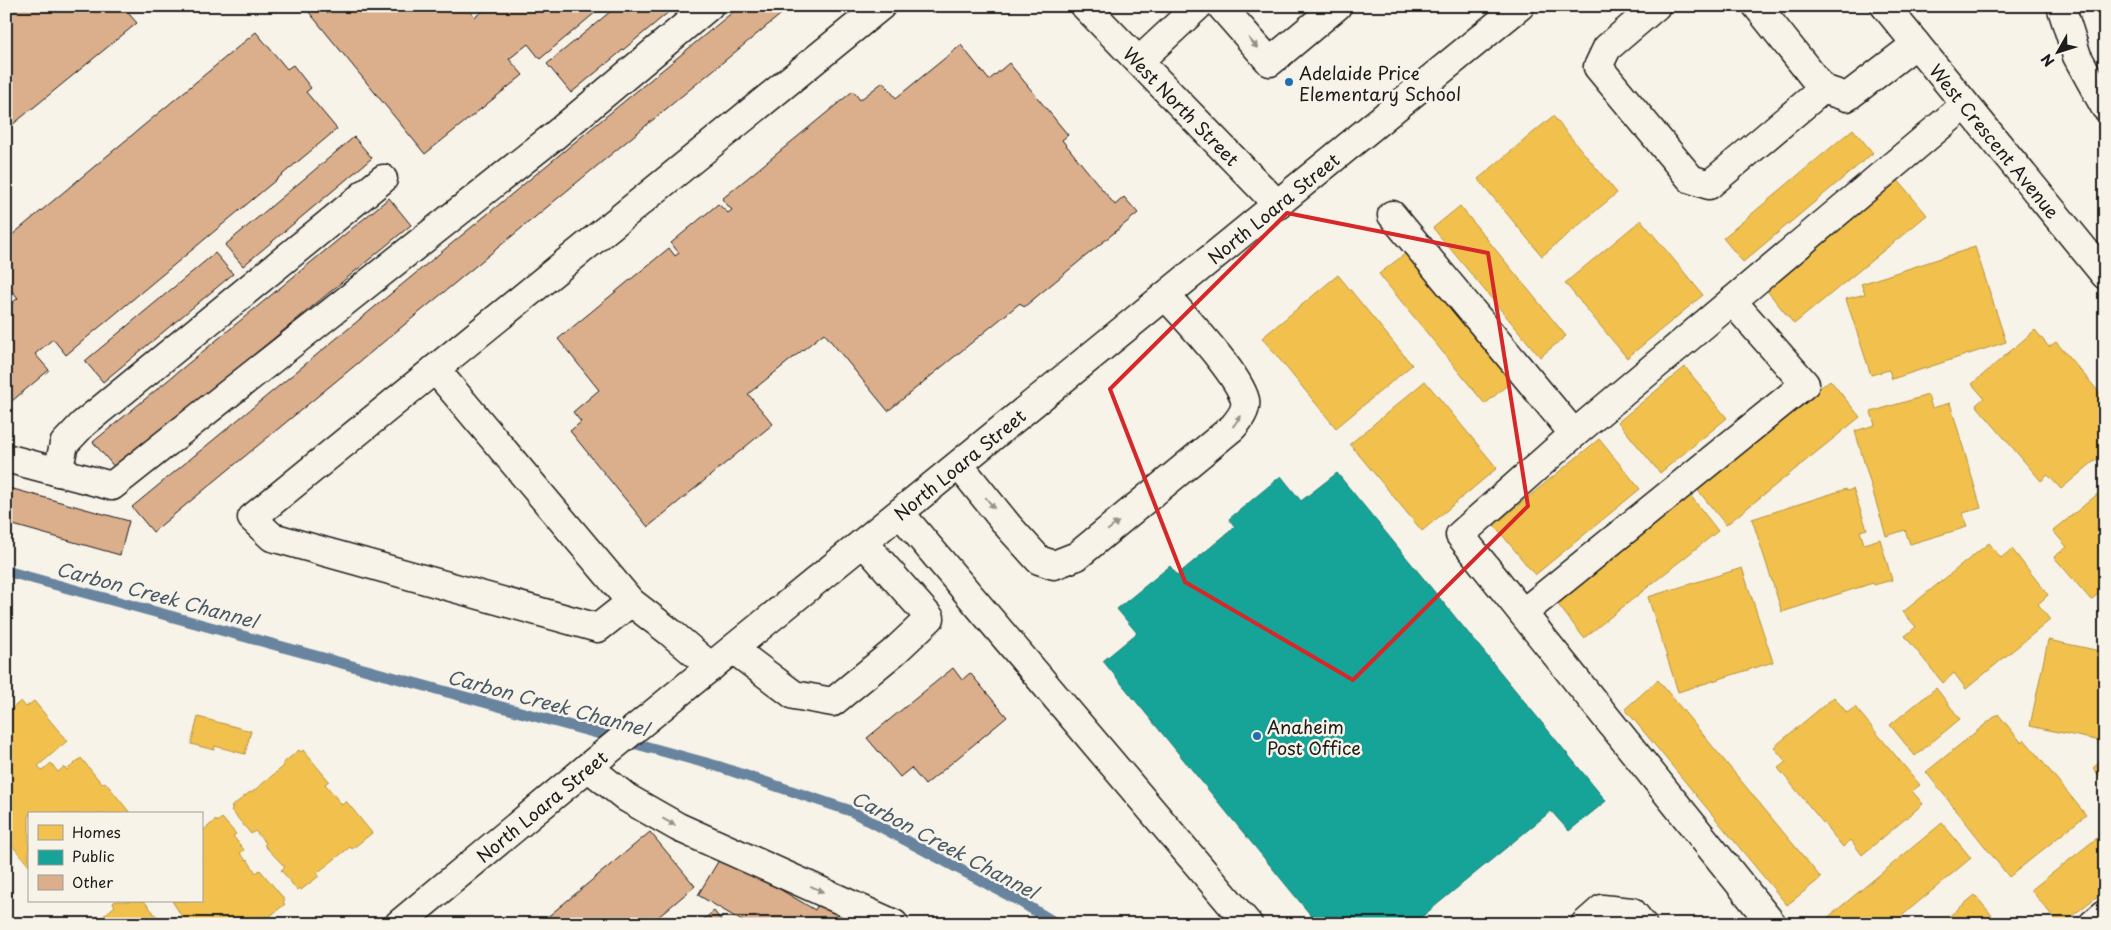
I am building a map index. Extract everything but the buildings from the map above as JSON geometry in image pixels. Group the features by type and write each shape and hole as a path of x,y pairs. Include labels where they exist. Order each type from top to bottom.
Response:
{"street":[{"path":"6,458 112,486 554,136 709,6"},
{"path":"630,602 598,628 272,537 252,518 881,6"},
{"path":"1139,61 1198,6"},
{"path":"1221,6 1270,62 1337,6"},
{"name":"North Loara Street","path":"399,924 1520,6"},
{"path":"1656,6 1607,48 1598,67 1691,179 1709,185 1823,89"},
{"path":"1758,6 1823,89 1848,97 1916,44"},
{"name":"West Crescent Avenue","path":"1885,6 2105,275"},
{"path":"2061,6 2077,56 2105,107"},
{"name":"West North Street","path":"1102,12 1139,61 1278,205"},
{"path":"1772,924 1460,535 1574,434 1965,105"},
{"path":"58,472 64,444 83,424 383,179"},
{"path":"1392,215 1574,434"},
{"path":"959,465 1009,527 1039,560 1054,565 1077,556 1143,503 1233,428 1243,413 1245,401 1233,376 1166,296"},
{"path":"1523,613 1805,384 1732,301"},
{"path":"435,369 630,602 712,667"},
{"path":"900,513 1248,924"},
{"path":"734,649 794,695 832,702 888,656 930,618 864,543"},
{"path":"593,764 627,798 678,827 894,924"},
{"path":"1585,924 1602,909 1632,912 1642,924"},
{"path":"2093,924 2105,914"}],"highlighted area":[{"path":"1287,213 1488,253 1528,506 1353,680 1185,582 1110,389"}],"waterway":[{"name":"Carbon Creek Channel","path":"6,571 717,766 851,811 1021,902 1057,924"}],"place":[{"name":"Adelaide Price Elementary School","path":"1289,82"},
{"name":"Anaheim Post Office","path":"1257,736"}]}
